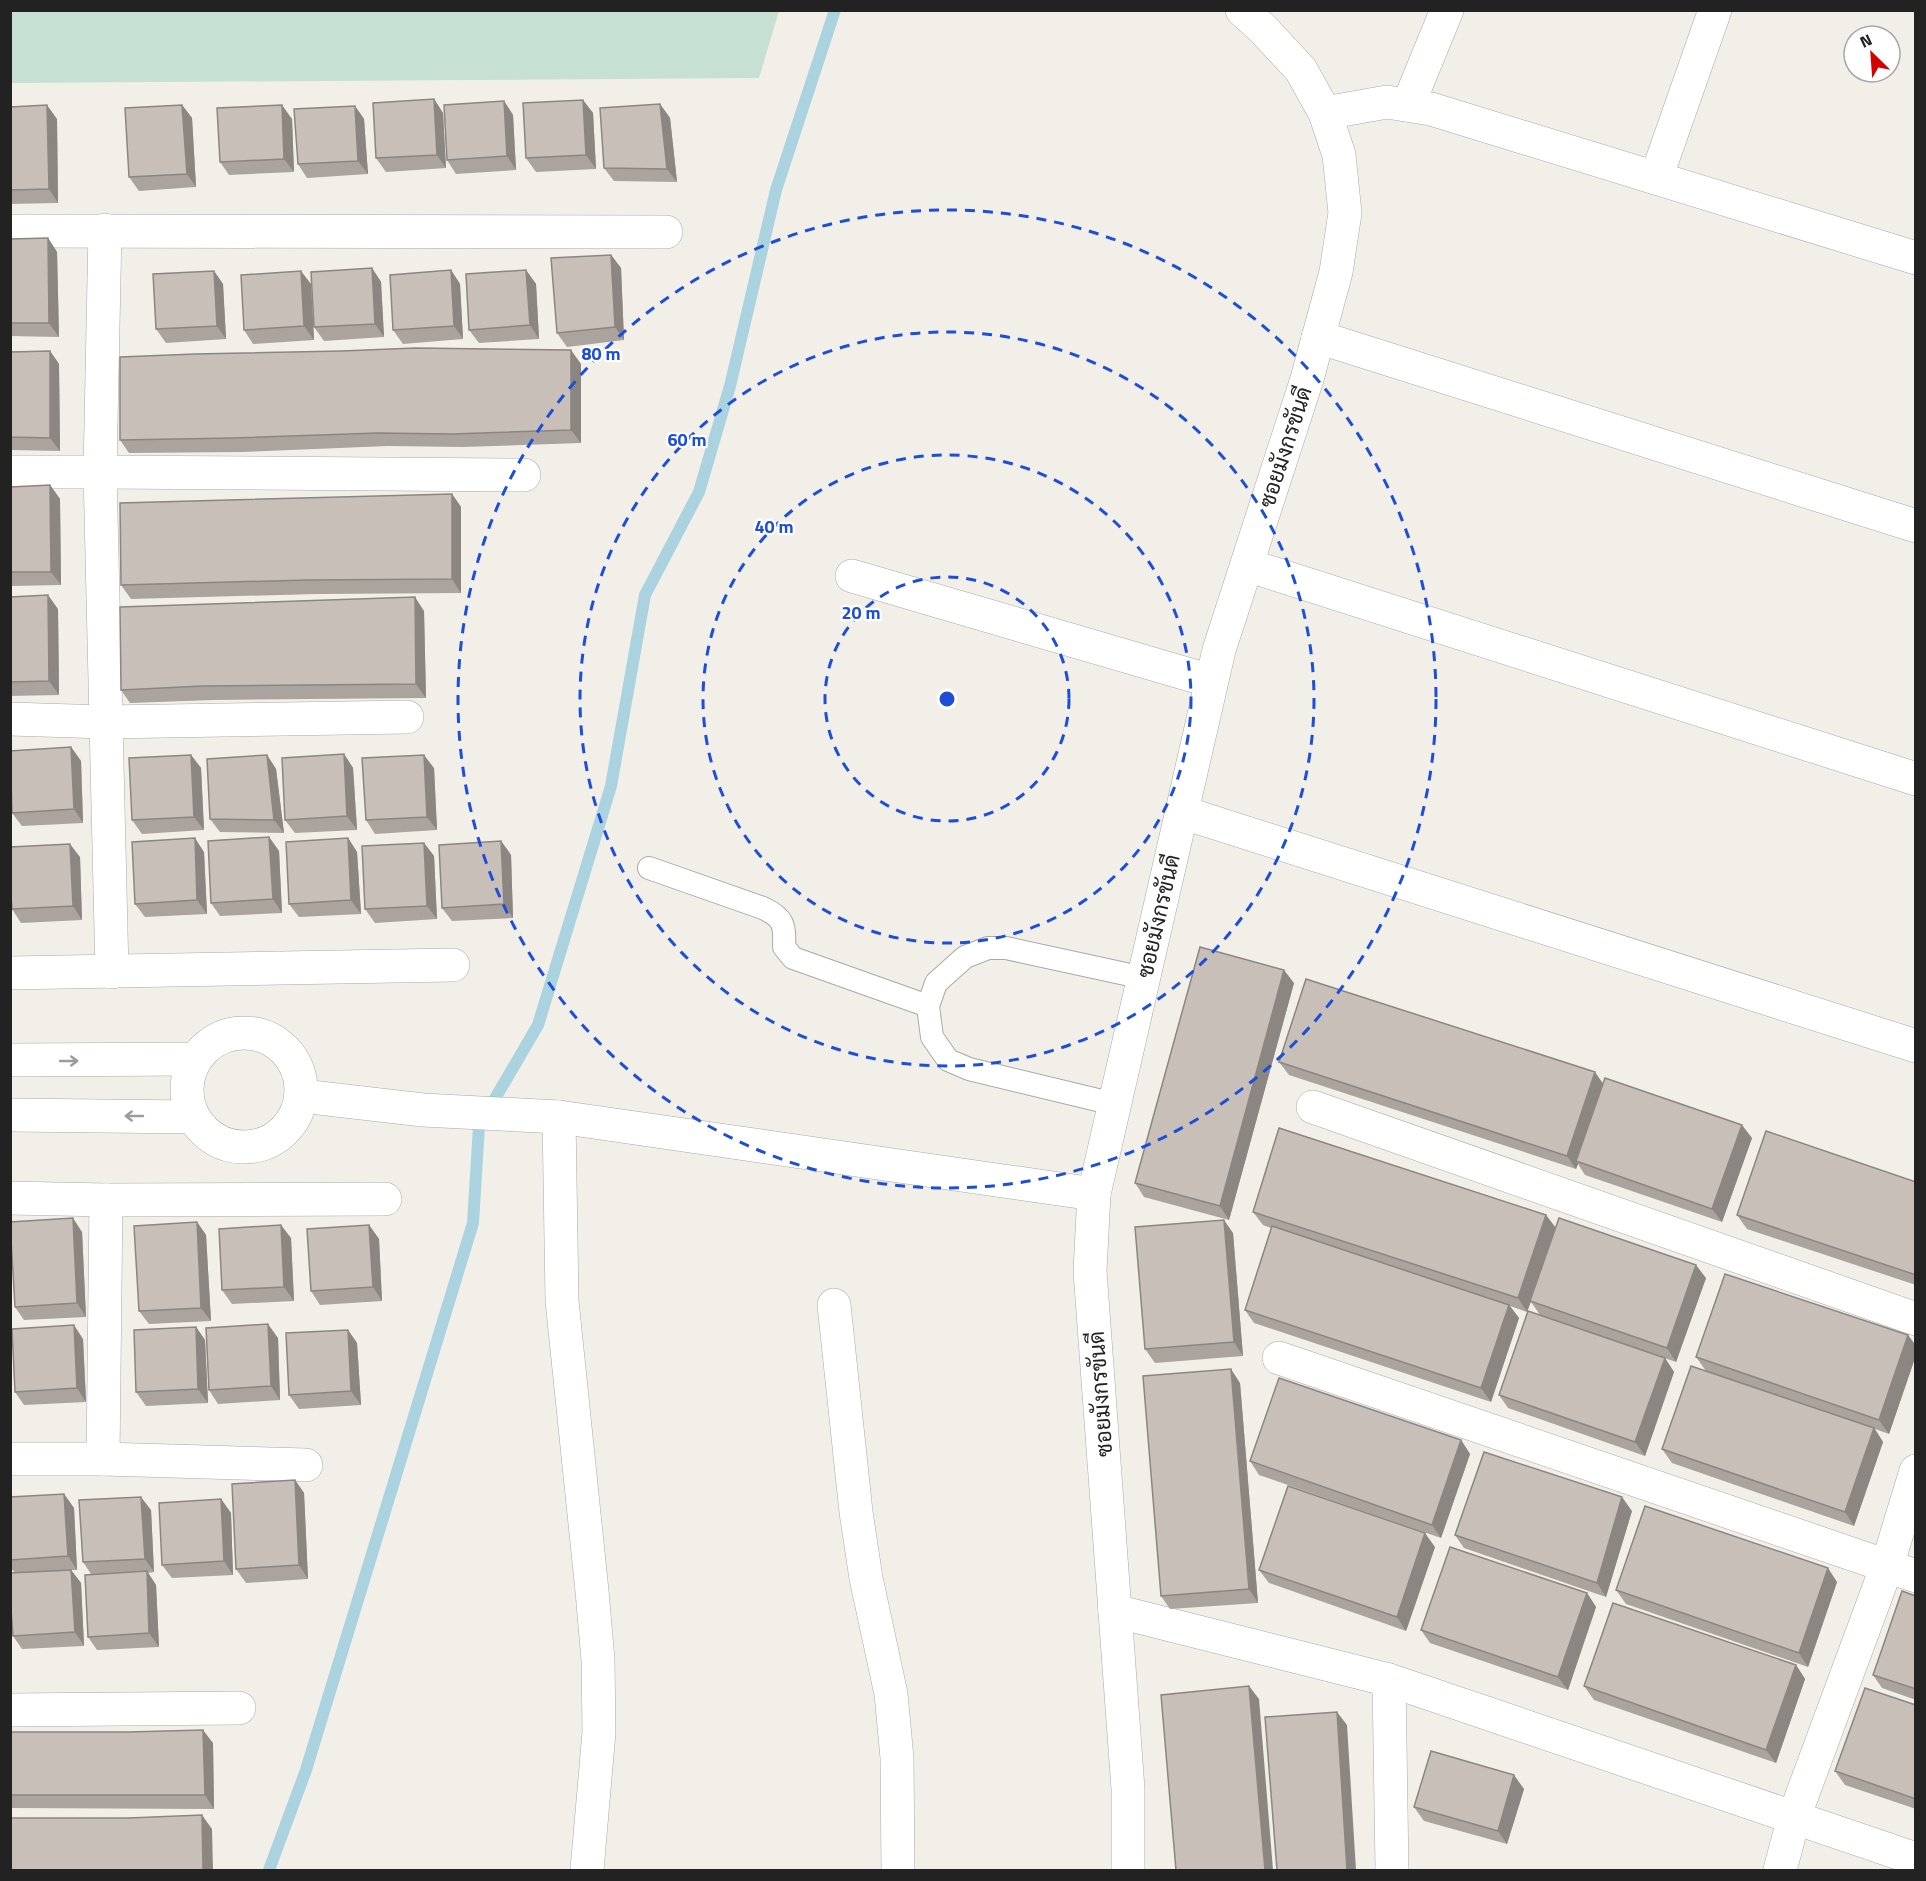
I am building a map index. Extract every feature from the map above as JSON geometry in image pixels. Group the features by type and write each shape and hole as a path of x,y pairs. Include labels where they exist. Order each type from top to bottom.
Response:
{"street":[{"name":"ซอยมังกรขันดี","path":"1128,1870 1128,1788 1090,1271 1094,1194 1211,681 1307,379 1336,272 1345,213 1339,155 1325,113 1301,70 1242,10"},
{"path":"1408,105 1447,10"},
{"path":"1656,178 1715,10"},
{"path":"1325,113 1387,102 1431,109 1656,178 1913,249"},
{"path":"105,230 100,472 112,972"},
{"path":"10,231 666,232"},
{"path":"1318,337 1916,526"},
{"path":"10,472 524,475"},
{"path":"1246,566 1916,778"},
{"path":"852,576 1211,681"},
{"path":"10,719 106,722 407,717"},
{"path":"1181,812 1916,1046"},
{"path":"10,973 453,965"},
{"path":"249,1032 278,1043 297,1066 302,1096 292,1124 269,1143 240,1148 212,1139 193,1117 186,1088 195,1059 219,1038 249,1032"},
{"path":"10,1060 195,1059"},
{"path":"302,1096 423,1110 559,1117 1094,1194"},
{"path":"1313,1107 1916,1319"},
{"path":"10,1115 193,1117"},
{"path":"559,1117 562,1301 598,1660 599,1732 587,1870"},
{"path":"10,1198 385,1199"},
{"path":"103,1459 106,1200"},
{"path":"834,1305 856,1512 866,1578 891,1694 897,1758 898,1870"},
{"path":"1279,1358 1901,1571"},
{"path":"10,1459 103,1459 306,1465"},
{"path":"1780,1870 1794,1817 1901,1571 1916,1471"},
{"path":"1115,1611 1389,1680 1916,1858"},
{"path":"1389,1680 1392,1870"},
{"path":"10,1710 239,1708"}],"lane":[{"path":"649,868 777,914 784,931 784,947 793,958 928,1006"},
{"path":"1114,1104 969,1069 948,1060 932,1037 928,1006 936,983 964,957 988,948 1006,948 1144,978"}],"green space":[{"path":"10,11 779,11 759,78 11,83"}],"building":[{"path":"434,99 437,155 376,158 373,103"},
{"path":"583,100 586,155 526,158 523,103"},
{"path":"504,101 507,156 447,160 444,105"},
{"path":"660,104 667,169 604,168 600,108"},
{"path":"47,105 49,189 10,190 10,107"},
{"path":"182,105 187,174 129,177 125,108"},
{"path":"282,105 284,159 220,162 217,108"},
{"path":"355,106 358,161 298,164 294,109"},
{"path":"48,238 49,323 10,323 10,239"},
{"path":"611,255 615,327 557,333 551,258"},
{"path":"372,268 375,324 314,327 311,272"},
{"path":"451,270 454,326 393,330 390,275"},
{"path":"526,270 530,325 469,330 466,274"},
{"path":"214,271 217,326 156,329 153,274"},
{"path":"301,271 304,326 244,330 241,275"},
{"path":"415,348 571,350 571,430 120,440 120,357"},
{"path":"50,351 50,438 10,437 10,352"},
{"path":"50,485 51,572 10,572 10,487"},
{"path":"452,494 452,579 121,585 120,503"},
{"path":"48,595 49,681 10,682 10,597"},
{"path":"415,597 416,684 203,686 121,690 120,607"},
{"path":"71,747 74,809 12,813 10,751"},
{"path":"344,754 347,816 285,820 282,758"},
{"path":"191,755 194,817 132,820 129,758"},
{"path":"267,755 274,820 210,819 207,759"},
{"path":"424,755 427,817 366,820 362,758"},
{"path":"269,837 273,899 211,903 208,841"},
{"path":"195,838 197,900 135,904 132,842"},
{"path":"348,838 351,900 289,904 286,842"},
{"path":"501,841 504,904 442,908 439,845"},
{"path":"424,843 427,906 365,909 362,846"},
{"path":"70,844 73,906 12,909 10,847"},
{"path":"1200,947 1284,970 1220,1206 1135,1183"},
{"path":"1306,979 1595,1072 1567,1156 1279,1062"},
{"path":"1605,1078 1742,1125 1712,1209 1576,1161"},
{"path":"1279,1128 1546,1215 1518,1298 1253,1212"},
{"path":"1766,1131 1916,1182 1916,1275 1737,1215"},
{"path":"73,1218 77,1303 15,1307 10,1222"},
{"path":"1559,1218 1696,1265 1667,1348 1530,1301"},
{"path":"1224,1220 1234,1342 1145,1349 1135,1227"},
{"path":"197,1222 201,1308 139,1311 134,1226"},
{"path":"281,1225 284,1287 222,1290 219,1229"},
{"path":"369,1225 373,1287 311,1291 307,1229"},
{"path":"1272,1226 1509,1305 1481,1388 1245,1310"},
{"path":"1725,1274 1908,1335 1879,1420 1696,1357"},
{"path":"1528,1311 1665,1358 1635,1442 1499,1395"},
{"path":"268,1324 271,1386 209,1390 206,1328"},
{"path":"74,1325 77,1388 15,1392 12,1329"},
{"path":"196,1327 198,1389 136,1392 134,1330"},
{"path":"348,1330 351,1391 289,1395 286,1333"},
{"path":"1691,1366 1874,1428 1845,1512 1662,1449"},
{"path":"1231,1369 1249,1589 1161,1596 1143,1376"},
{"path":"1279,1378 1461,1440 1432,1525 1250,1461"},
{"path":"1484,1452 1622,1497 1597,1583 1455,1535"},
{"path":"295,1480 299,1565 236,1569 232,1484"},
{"path":"1288,1486 1425,1533 1397,1617 1259,1570"},
{"path":"64,1494 68,1556 10,1560 10,1497"},
{"path":"141,1497 145,1559 83,1562 79,1500"},
{"path":"221,1499 224,1561 162,1565 159,1503"},
{"path":"1645,1506 1828,1568 1799,1653 1616,1590"},
{"path":"1450,1547 1587,1593 1558,1677 1421,1630"},
{"path":"71,1570 75,1632 13,1636 10,1573"},
{"path":"147,1571 149,1633 88,1637 85,1575"},
{"path":"1902,1591 1916,1596 1916,1689 1873,1675"},
{"path":"1613,1603 1796,1665 1766,1750 1584,1686"},
{"path":"1249,1686 1265,1870 1176,1870 1161,1695"},
{"path":"1865,1688 1916,1705 1916,1799 1835,1771"},
{"path":"1337,1712 1347,1870 1277,1870 1265,1717"},
{"path":"203,1730 205,1795 10,1795 10,1732"},
{"path":"1431,1751 1514,1775 1498,1831 1414,1807"},
{"path":"202,1815 203,1870 10,1870 10,1818 128,1818"}],"waterway":[{"path":"269,1870 306,1770 473,1223 479,1126 538,1025 611,786 645,595 699,492 730,386 776,190 835,10"}]}
